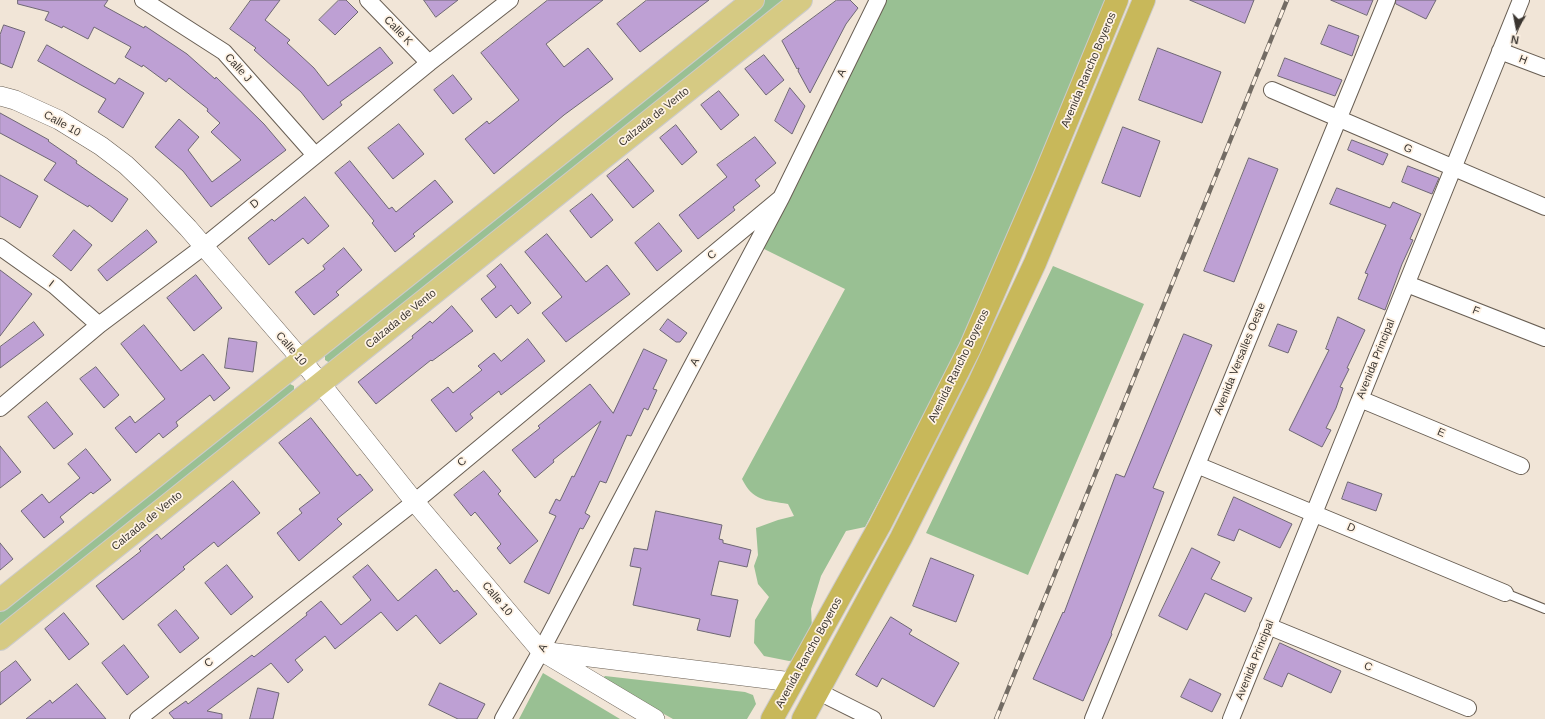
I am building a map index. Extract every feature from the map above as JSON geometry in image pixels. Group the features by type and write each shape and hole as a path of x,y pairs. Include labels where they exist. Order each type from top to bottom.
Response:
{"highway":[{"name":"Avenida Rancho Boyeros","path":"772,719 880,525 970,348 1118,0"},
{"path":"803,719 819,692 901,538 983,376 1035,263 1144,0"}],"main road":[{"path":"0,600 753,0"},
{"name":"Calzada de Vento","path":"0,639 801,0"}],"street":[{"name":"Calle J","path":"144,0 224,52 315,155"},
{"name":"Calle K","path":"368,0 429,63"},
{"name":"D","path":"0,408 99,325 203,246 429,63 510,0"},
{"name":"A","path":"503,719 541,651 781,198 878,0"},
{"name":"Avenida Versalles Oeste","path":"1093,719 1387,0"},
{"name":"Avenida Principal","path":"1231,719 1521,0"},
{"name":"H","path":"1500,51 1545,68"},
{"name":"G","path":"1272,90 1453,169 1545,207"},
{"name":"Calle 10","path":"0,96 15,100 59,120 101,146 149,187 203,246 301,359 414,501 541,651 655,719"},
{"name":"C","path":"138,719 414,501 781,198"},
{"name":"I","path":"0,247 55,286 99,325"},
{"name":"F","path":"1407,284 1545,338"},
{"name":"E","path":"1360,399 1522,466"},
{"name":"D","path":"1197,465 1505,593"},
{"name":"C","path":"1268,626 1468,708"},
{"path":"541,651 792,682"},
{"path":"819,692 873,719"}],"lane":[{"path":"1505,593 1545,609"}],"green space":[{"path":"760,0 789,0 330,363 325,360 325,353"},
{"path":"878,0 1110,0 956,355 865,527 846,531 821,576 811,609 812,628 796,660 789,661 764,656 754,643 755,620 769,597 758,584 754,566 758,555 756,528 794,516 788,504 766,500 755,496 742,479 845,289 756,245"},
{"path":"1053,266 1144,304 1028,575 926,533"},
{"path":"286,382 294,386 294,395 0,631 0,611"},
{"path":"543,673 620,719 519,719"},
{"path":"605,676 745,692 753,695 756,704 747,719 673,719 606,682 603,678"}],"building":[{"path":"18,0 108,0 104,6 144,28 145,26 187,54 215,79 216,77 264,124 286,150 211,207 183,171 155,147 179,119 199,137 188,150 212,182 241,160 211,132 220,123 207,111 208,109 169,78 166,82 143,65 142,67 125,57 131,47 94,27 88,39 63,26 62,28 45,20 49,12 18,4"},
{"path":"251,0 280,0 265,20 290,40 287,43 314,68 328,86 380,47 393,63 340,102 342,105 323,120 301,92 254,50 256,48 230,29"},
{"path":"339,0 346,0 358,12 335,35 319,20"},
{"path":"424,0 458,0 436,17"},
{"path":"548,0 603,0 546,44 564,67 588,48 613,79 564,115 494,174 465,139 487,121 489,124 519,100 481,53"},
{"path":"647,0 709,0 640,52 617,24"},
{"path":"837,0 850,0 858,8 846,24 810,93 798,71 799,68 797,69 782,41"},
{"path":"1190,0 1254,0 1245,23"},
{"path":"1331,0 1373,0 1367,15"},
{"path":"1396,0 1436,0 1426,19 1396,4"},
{"path":"4,25 25,32 12,68 0,63 0,35"},
{"path":"1329,25 1359,36 1352,56 1321,44"},
{"path":"47,45 115,84 119,78 144,93 123,128 98,112 106,99 38,61"},
{"path":"1158,48 1221,72 1202,123 1139,100"},
{"path":"764,55 784,80 766,95 745,69"},
{"path":"1285,58 1342,80 1335,96 1278,76"},
{"path":"453,75 472,99 453,114 434,90"},
{"path":"790,88 805,106 792,134 775,121"},
{"path":"719,91 739,115 721,130 701,105"},
{"path":"0,113 49,140 48,141 77,161 76,163 128,199 112,222 89,205 88,207 44,180 56,163 0,133"},
{"path":"399,124 424,154 393,179 368,148"},
{"path":"676,125 697,152 682,165 660,138"},
{"path":"1123,127 1160,141 1140,197 1102,183"},
{"path":"755,137 776,163 755,180 760,186 733,207 735,210 698,239 679,215 727,177 717,165"},
{"path":"1352,140 1388,154 1383,165 1348,150"},
{"path":"1249,158 1278,169 1234,282 1204,271"},
{"path":"628,159 654,191 633,208 607,176"},
{"path":"350,161 389,209 392,207 396,212 435,180 453,202 413,234 415,236 395,252 372,223 374,221 335,173"},
{"path":"1408,166 1439,178 1432,194 1402,182"},
{"path":"0,175 38,196 20,228 0,216"},
{"path":"1337,188 1390,208 1393,202 1421,214 1410,239 1413,240 1402,264 1385,310 1358,299 1368,274 1365,273 1386,225 1330,204"},
{"path":"592,194 613,220 591,238 570,211"},
{"path":"305,197 329,226 308,244 303,238 269,265 248,238 272,219 274,221"},
{"path":"659,223 682,251 657,271 635,243"},
{"path":"74,230 92,245 71,271 53,256"},
{"path":"147,230 157,242 107,281 98,270"},
{"path":"547,234 586,282 607,265 630,294 566,342 542,313 562,297 525,252"},
{"path":"344,248 362,270 336,292 339,295 314,315 295,292 325,269 323,266"},
{"path":"501,264 531,303 518,314 511,305 496,318 481,299 496,287 487,276"},
{"path":"0,270 32,294 0,336"},
{"path":"196,275 222,308 194,331 167,298"},
{"path":"452,306 473,331 432,361 431,360 376,404 358,382 413,338 412,336 430,321 432,323"},
{"path":"1338,317 1365,330 1347,368 1349,369 1340,387 1343,388 1336,408 1326,428 1331,430 1322,447 1289,430 1329,350 1326,349"},
{"path":"668,319 687,333 680,342 676,342 660,330"},
{"path":"34,322 44,335 0,368 0,347"},
{"path":"1278,324 1297,331 1288,353 1269,346"},
{"path":"144,325 181,371 203,354 230,388 214,401 210,395 176,422 178,426 163,438 159,433 136,453 115,428 130,416 135,423 165,399 121,344"},
{"path":"1184,334 1212,345 1153,488 1164,492 1111,633 1112,634 1083,701 1033,679 1063,612 1064,613 1116,474 1124,477"},
{"path":"229,338 257,342 253,372 225,368"},
{"path":"528,339 545,361 501,395 499,391 470,414 473,418 456,432 431,400 448,387 453,393 482,370 478,366 494,353 501,361"},
{"path":"644,349 667,360 653,389 657,390 648,410 644,408 631,436 627,435 606,483 600,481 585,513 590,516 583,529 580,528 549,594 524,582 556,516 549,513 556,499 560,501 572,476 574,477 601,421 553,460 554,462 535,478 512,450 540,428 538,426 590,384 613,413"},
{"path":"96,367 119,395 104,408 80,379"},
{"path":"47,402 73,434 54,449 28,417"},
{"path":"311,418 357,476 360,474 373,490 337,519 342,524 299,561 277,533 302,513 299,509 320,493 279,443"},
{"path":"0,446 21,472 0,488"},
{"path":"86,449 111,480 93,494 91,492 60,517 64,522 44,538 21,511 42,494 49,503 80,478 68,464"},
{"path":"484,471 501,491 498,494 538,541 510,564 497,548 501,544 475,512 471,516 454,495"},
{"path":"233,481 260,513 218,547 214,542 183,567 185,569 123,620 96,586 141,551 139,549 157,534 161,539"},
{"path":"1348,482 1382,494 1376,511 1342,499"},
{"path":"1234,497 1292,524 1280,548 1239,529 1234,541 1218,535"},
{"path":"656,511 722,525 719,539 723,540 723,543 751,550 747,567 719,561 711,595 738,600 730,637 697,630 700,619 633,605 641,568 630,566 634,548 647,550"},
{"path":"0,543 13,559 0,570"},
{"path":"1192,548 1220,562 1211,579 1252,598 1245,612 1205,593 1187,630 1159,616"},
{"path":"931,558 974,575 956,622 913,606"},
{"path":"227,565 253,597 231,615 205,583"},
{"path":"368,565 398,601 436,569 454,592 457,590 477,614 440,644 416,615 397,631 381,612 335,649 325,636 295,660 303,670 288,683 271,663 207,711 222,714 222,719 174,719 169,713 186,701 188,704 252,655 254,657 307,615 306,613 321,601 341,625 371,600 353,577"},
{"path":"176,610 199,638 180,653 158,625"},
{"path":"64,613 89,644 69,660 45,629"},
{"path":"891,617 912,630 909,634 959,663 934,707 882,678 877,687 856,675"},
{"path":"1280,643 1341,671 1331,693 1288,673 1282,687 1264,679"},
{"path":"124,645 149,677 127,695 102,663"},
{"path":"16,661 31,680 0,705 0,673"},
{"path":"1190,679 1221,694 1212,712 1181,697"},
{"path":"440,683 485,704 477,719 458,719 429,705"},
{"path":"77,684 106,719 26,719 50,700 52,703"},
{"path":"258,688 279,693 273,719 250,719"}],"railway":[{"path":"996,719 1287,0"}]}
